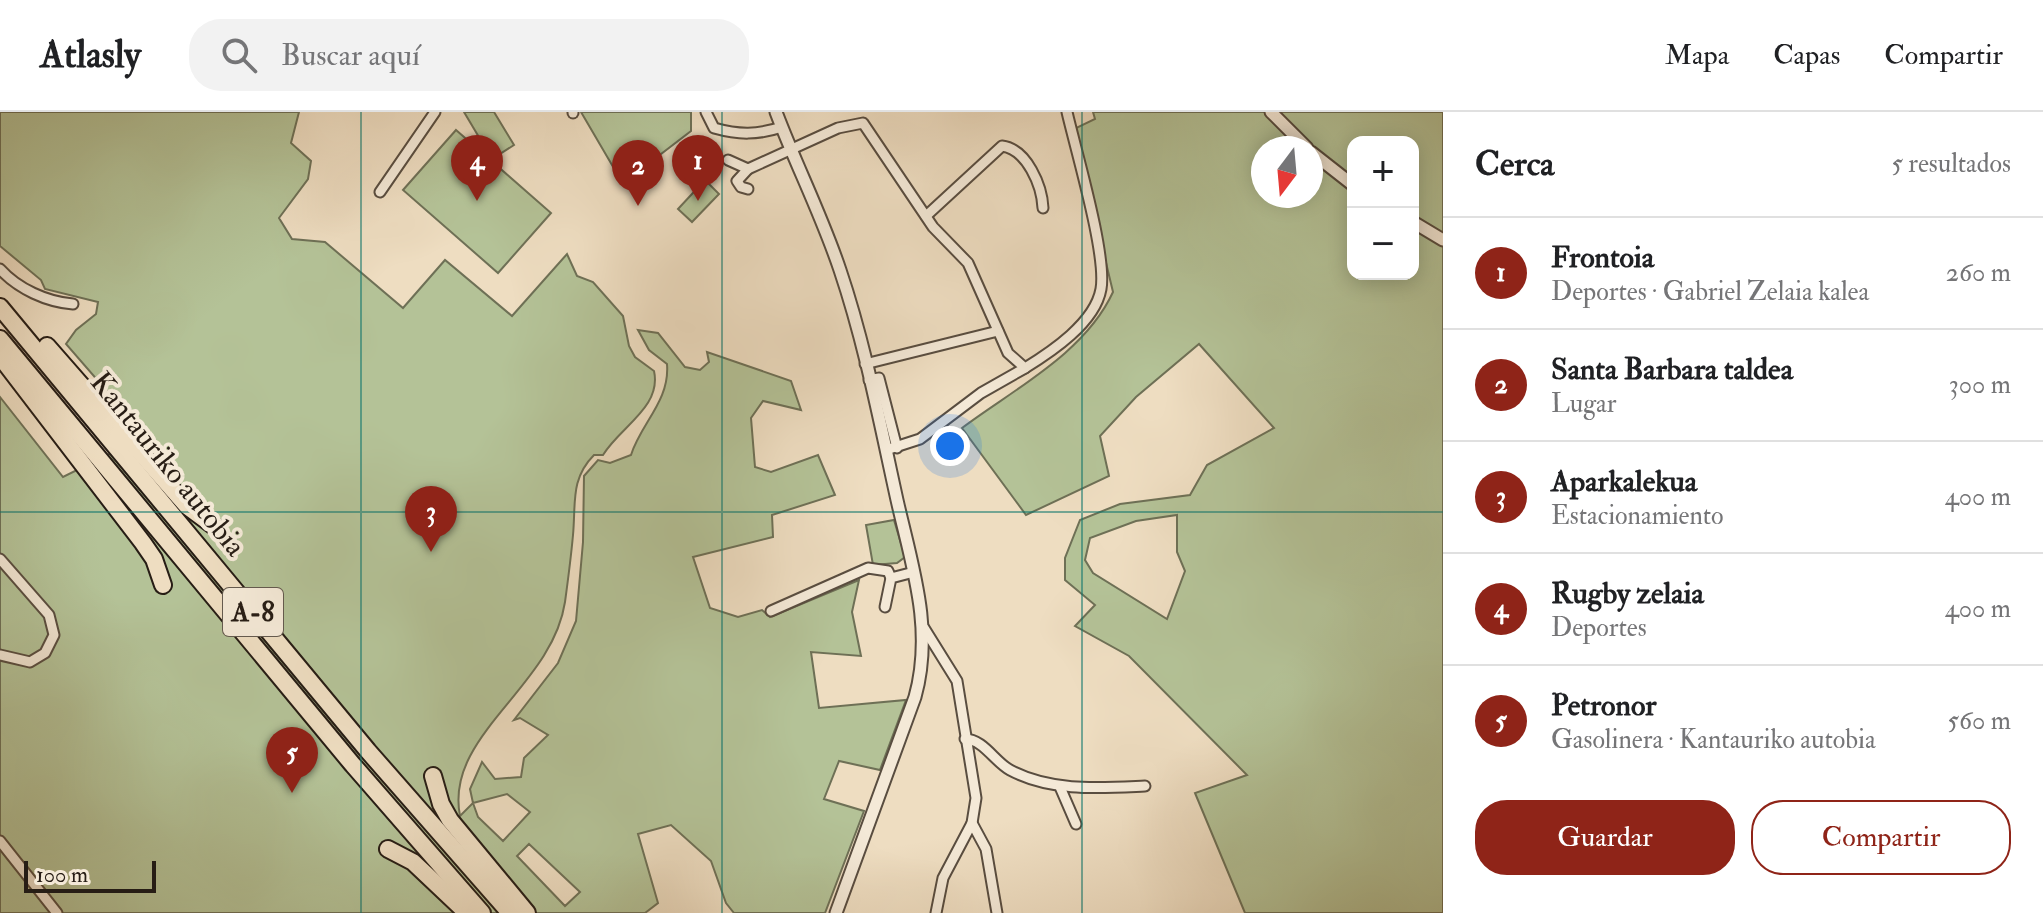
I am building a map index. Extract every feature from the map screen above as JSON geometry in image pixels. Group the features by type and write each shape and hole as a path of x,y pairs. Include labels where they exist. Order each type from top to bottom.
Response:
{"highway":[{"path":"0,294 187,506 214,526"},
{"name":"Kantauriko autobia","path":"0,307 368,751 510,913"},
{"name":"Kantauriko autobia","path":"0,339 335,743 482,913"},
{"path":"0,356 143,543 154,559 163,585"},
{"path":"433,776 441,804 450,820 527,913"},
{"path":"388,849 413,862 467,913"}],"street":[{"path":"380,192 435,112"},
{"path":"706,112 714,128 725,131 751,135 782,127"},
{"path":"776,112 841,271 869,380 891,449 924,628 922,665 915,697 836,913"},
{"path":"891,449 920,439 973,399 1025,368 1072,333 1096,303 1101,289 1093,226 1067,112"},
{"path":"1271,112 1295,136"},
{"path":"748,189 741,187 737,181 748,169 838,128 863,123 942,239 968,263 1008,353 1025,368"},
{"path":"926,216 1002,146 1013,149 1029,167 1043,208"},
{"path":"728,160 748,169"},
{"path":"1323,161 1347,180"},
{"path":"1419,226 1443,240"},
{"path":"0,269 24,288 51,301 73,304"},
{"path":"865,364 998,331"},
{"path":"0,559 49,615 54,635 45,653 30,662 0,655"},
{"path":"771,611 868,568 888,571 891,578 885,607"},
{"path":"891,578 914,572"},
{"path":"924,628 957,681 976,789 972,823 943,878 936,913"},
{"path":"965,739 976,741 1009,770 1060,787 1145,786"},
{"path":"1060,787 1076,824"},
{"path":"972,823 986,849 997,913"},
{"path":"0,841 57,913"}],"green space":[{"path":"0,112 299,112 291,143 311,161 308,179 279,218 292,239 325,242 403,308 445,260 512,316 567,254 577,276 593,282 623,316 629,346 635,357 654,371 652,395 638,416 603,455 594,455 581,473 576,492 565,602 556,633 541,660 483,735 468,760 459,787 460,816 473,803 470,789 482,762 495,779 521,777 524,758 548,735 520,718 514,720 558,663 576,621 583,542 584,476 598,460 610,463 631,455 660,401 667,377 667,364 649,350 638,330 658,333 685,367 700,370 709,362 707,352 791,381 801,410 763,401 751,418 755,467 771,472 818,455 835,495 772,515 773,537 693,557 710,608 738,617 762,610 770,617 859,580 852,612 861,656 811,652 819,708 906,700 880,770 839,761 824,799 864,811 825,913 734,913 726,903 711,861 671,825 638,834 658,903 645,913 0,913 0,397 63,477 146,436 66,344 76,330 96,314 98,302 45,289 41,280 0,246","holes":["507,794 530,812 503,841 478,817 473,803","529,844 580,892 565,906 517,856"]},
{"path":"464,112 494,112 514,145 492,159"},
{"path":"581,112 691,112 691,131 627,180 619,177"},
{"path":"1093,112 1443,112 1443,913 1245,913 1195,793 1247,775 1129,656 1075,626 1095,605 1065,580 1065,558 1080,520 1120,504 1190,495 1207,465 1274,428 1199,344 1136,397 1100,436 1109,476 1026,515 962,428 1067,352 1101,314 1113,292 1074,129 1095,119","holes":["1177,515 1177,552 1185,571 1167,619 1093,573 1085,560 1090,538 1136,521"]},
{"path":"456,130 551,213 498,273 403,190"},
{"path":"705,180 719,194 692,222 678,209"},
{"path":"894,520 905,557 897,563 873,565 866,525"}],"place":[{"name":"Rugby zelaia","path":"477,201"},
{"name":"Frontoia","path":"698,201"},
{"name":"Santa Barbara taldea","path":"638,206"},
{"name":"Aparkalekua","path":"431,552"},
{"name":"Petronor","path":"292,793"}]}
